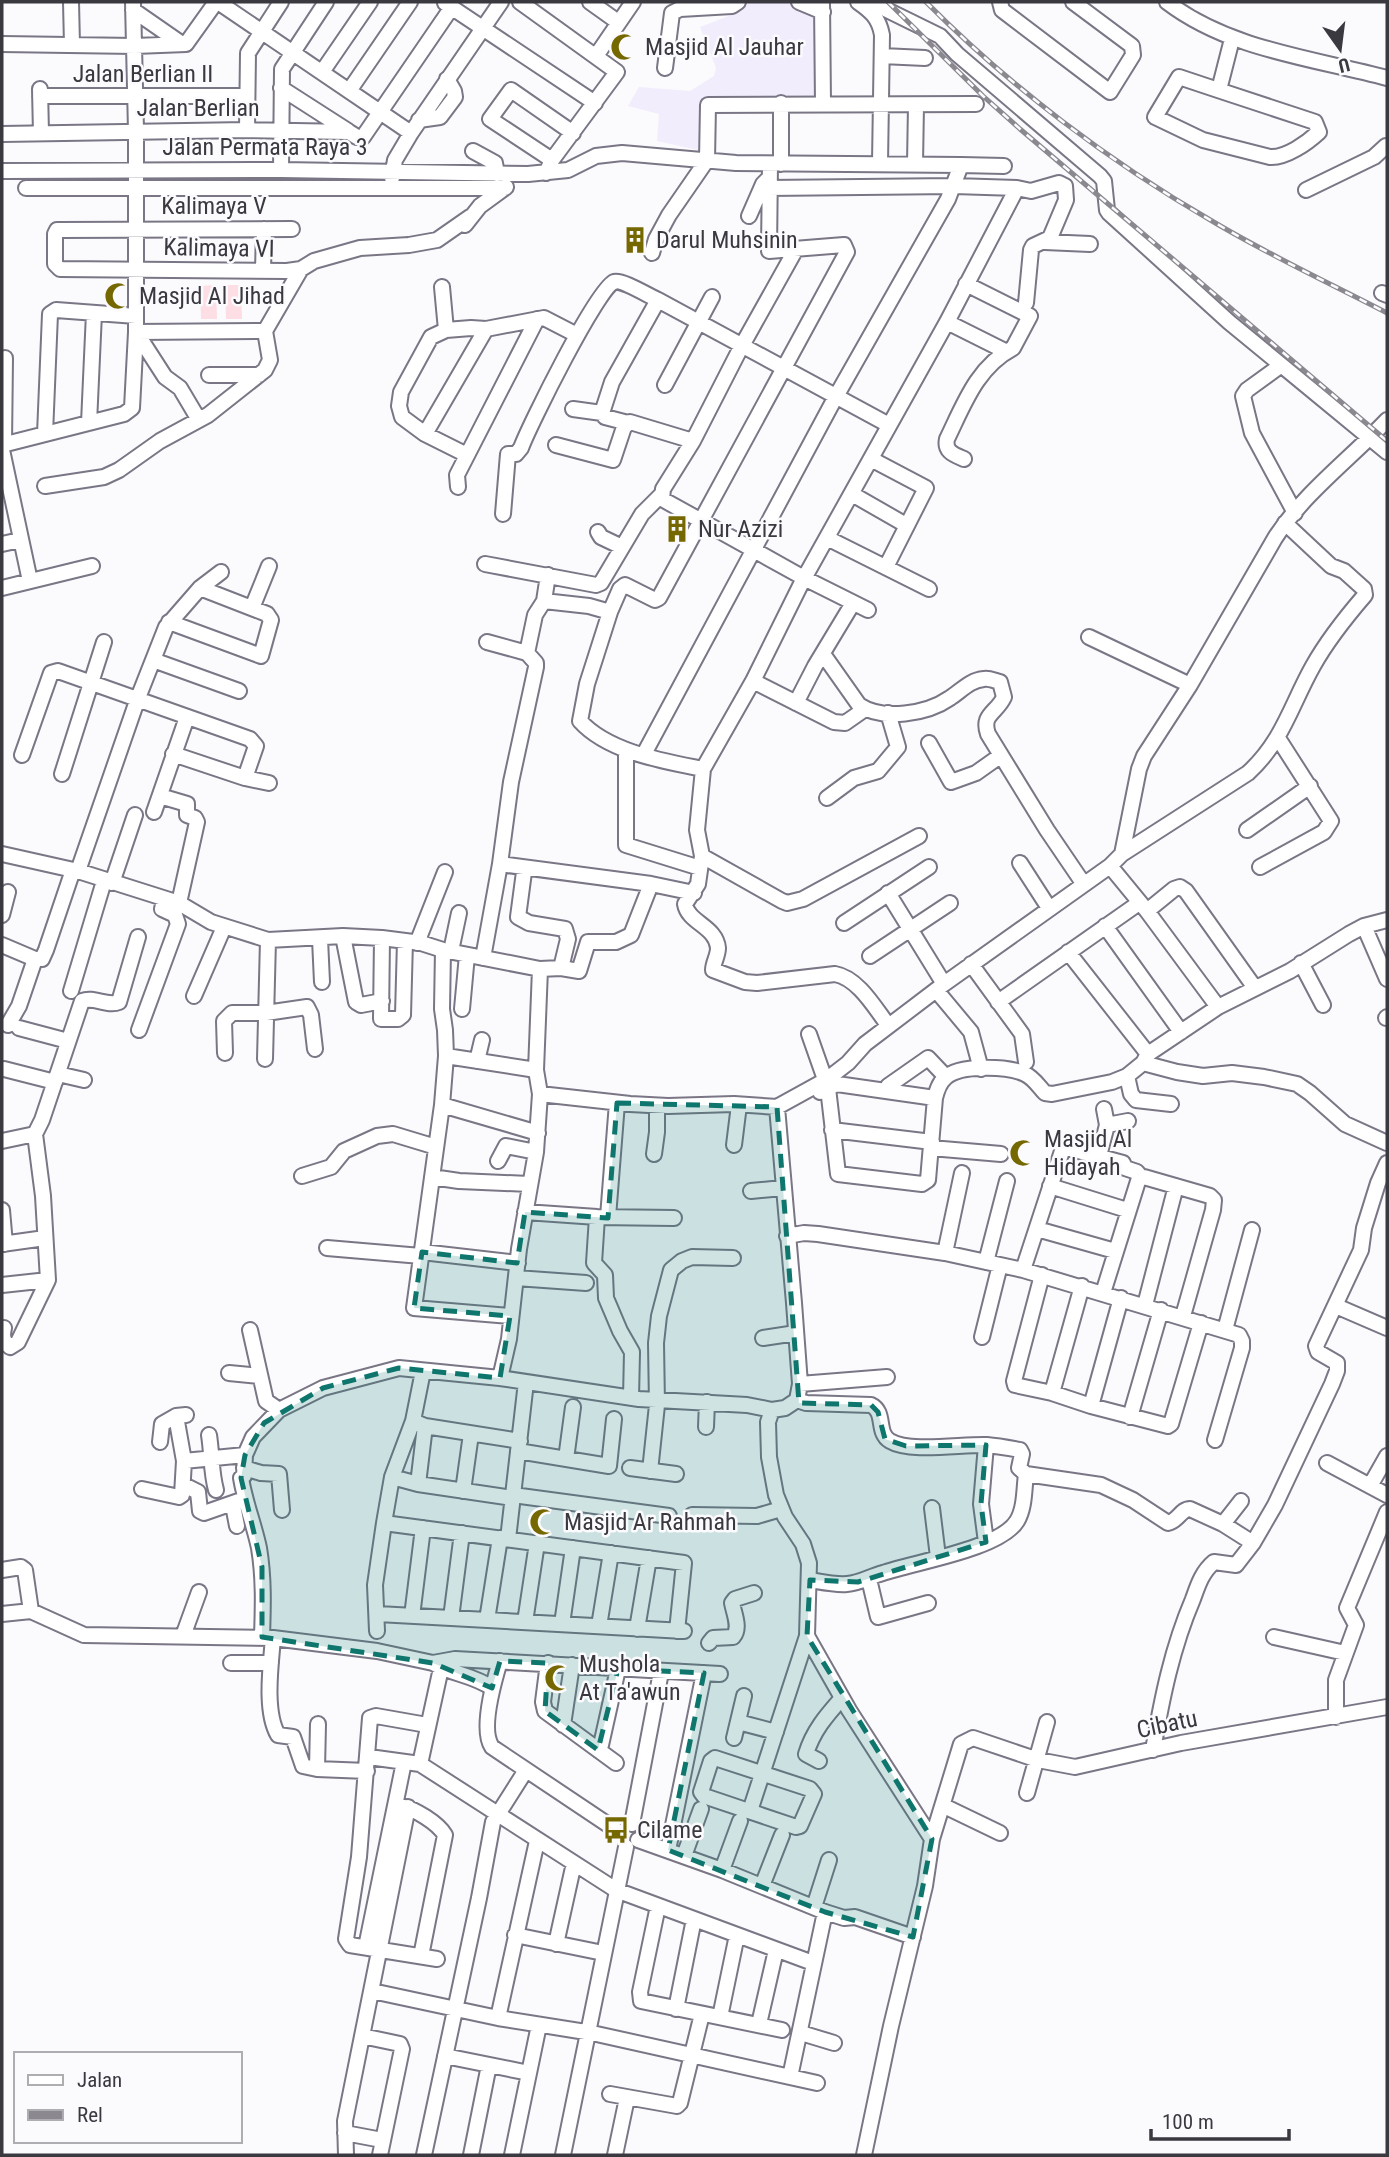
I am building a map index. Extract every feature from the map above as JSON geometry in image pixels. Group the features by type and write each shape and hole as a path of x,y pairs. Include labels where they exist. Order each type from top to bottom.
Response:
{"street":[{"path":"71,2 72,45"},
{"path":"247,130 248,53 281,2"},
{"path":"281,170 282,69 326,2"},
{"path":"322,72 370,2"},
{"path":"349,91 410,2"},
{"path":"406,171 394,160 500,2"},
{"path":"520,2 615,69 617,74 549,167 490,119 511,90 573,133"},
{"path":"590,2 618,22"},
{"path":"596,56 633,2"},
{"path":"665,68 672,13 680,9 732,6 737,2"},
{"path":"799,2 822,7 823,104"},
{"path":"858,2 880,22 880,163"},
{"path":"877,2 887,10 940,36 957,54 1100,176 1104,181 1109,213 1280,366 1387,452"},
{"path":"1005,4 1110,92 1133,55 1132,46 1073,2"},
{"path":"1167,2 1189,19 1233,39 1387,78"},
{"path":"2,44 182,44 188,42 225,4 380,112 415,127"},
{"path":"380,112 448,4 595,103"},
{"path":"133,6 182,44"},
{"path":"3,447 124,414 132,408 136,332 133,6"},
{"path":"1221,92 1220,86 1233,39"},
{"path":"882,56 925,58"},
{"path":"1179,77 1221,92 1315,122 1319,126 1319,132 1286,154 1270,157 1203,140 1155,117 1179,77"},
{"path":"281,88 348,132"},
{"name":"Jalan Berlian II","path":"41,133 40,92 135,97 247,96"},
{"path":"703,769 626,751 591,731 579,717 610,612 620,589 625,585 655,600 659,598 783,366 848,252 844,245 773,251 768,249 768,184 775,164 781,103"},
{"path":"652,253 669,215 706,160 708,104 976,104"},
{"path":"915,164 916,104"},
{"name":"Jalan Berlian","path":"2,134 247,130 348,132 363,137 380,112"},
{"path":"1306,190 1374,157 1387,143"},
{"path":"473,151 495,163 497,174"},
{"name":"Jalan Permata Raya 3","path":"2,171 135,169 528,174 549,167 568,170 596,156 622,153 775,164 1004,166"},
{"path":"644,754 836,397 954,186 961,165"},
{"path":"405,188 406,171"},
{"path":"405,188 406,171"},
{"path":"439,249 463,228 480,206 528,174"},
{"path":"749,216 763,184 954,186 1031,191 1059,183 1065,186 1066,200 1050,238 1033,246 1031,250 1026,303"},
{"path":"26,188 505,188"},
{"path":"888,1025 862,992 842,975 757,983 745,982 713,971 718,948 716,939 712,932 685,909 686,901 698,884 701,862 697,830 703,769 753,681 804,578 947,322 1017,188"},
{"path":"45,486 111,474 160,441 199,420 265,370 270,360 265,331 302,269 314,261 360,248 437,240 470,217"},
{"path":"263,271 264,229"},
{"name":"Kalimaya V","path":"136,270 60,269 55,264 57,230 292,229"},
{"path":"1045,242 1090,244"},
{"path":"485,564 596,585 601,583 642,514 661,495 796,249"},
{"name":"Kalimaya VI","path":"136,270 302,269"},
{"path":"503,513 509,454 516,454 521,448 577,335 604,289 611,283 621,281 889,425"},
{"path":"964,460 949,452 947,439 972,385 1004,351 1013,348 1030,316 966,284"},
{"path":"442,287 446,330"},
{"path":"665,385 701,323 712,297"},
{"path":"602,413 611,382 658,300"},
{"path":"45,434 50,314 56,310 136,316"},
{"path":"89,423 94,313"},
{"path":"467,455 404,421 399,400 406,380 431,337 446,330 486,329 547,318 577,335"},
{"path":"458,487 457,475 537,319"},
{"path":"947,322 1004,351"},
{"path":"425,434 486,329"},
{"path":"136,332 265,331"},
{"path":"136,332 166,377 180,388 199,420"},
{"path":"5,358 3,447 6,498 30,580"},
{"path":"790,1206 785,1116 827,1084 888,1025 1110,866 1122,854 1248,773 1264,759 1279,738 1314,664 1366,592 1344,571 1331,566 1290,518 1252,433 1243,396 1247,390 1280,366"},
{"path":"209,375 259,375"},
{"path":"573,409 602,413 605,417 692,441"},
{"path":"1122,854 1139,769 1290,518 1387,420"},
{"path":"556,445 613,460 628,423"},
{"path":"871,459 926,488 886,566"},
{"path":"852,494 906,525"},
{"path":"661,495 662,499 699,522 868,610"},
{"path":"597,532 601,537 622,547"},
{"path":"827,538 929,589"},
{"path":"2,544 20,540"},
{"path":"2,588 92,566"},
{"path":"252,608 269,566"},
{"path":"2,945 35,959 42,959 138,698 169,622 200,588 221,572"},
{"path":"527,653 536,615 544,601 548,575"},
{"path":"169,622 261,656 271,620 267,614 200,588"},
{"path":"544,601 589,606 610,612"},
{"path":"796,703 853,604"},
{"path":"1089,637 1190,685"},
{"path":"62,774 104,642"},
{"path":"483,958 511,782 536,667 536,663 527,653 487,642"},
{"path":"823,654 859,705 865,709 888,713 934,706 984,678 1000,682 1004,697 985,724 1000,756 1083,884"},
{"path":"153,660 239,691"},
{"path":"22,755 51,673 61,671 254,741 254,753 245,778"},
{"path":"753,681 830,721 845,723 865,709"},
{"path":"827,798 854,778 877,771 898,747 888,713"},
{"path":"154,812 187,717"},
{"path":"1259,867 1324,832 1331,821 1279,738"},
{"path":"929,743 951,782 976,773 1000,756"},
{"path":"626,751 626,845 701,862 750,882 764,893 788,903 803,899 919,835"},
{"path":"173,754 245,778 269,783"},
{"path":"1247,830 1310,786"},
{"path":"160,796 187,804 187,816 195,818 197,822 179,903"},
{"path":"71,991 108,882 135,815"},
{"path":"2,854 76,871 179,903 197,915 224,927 268,940 343,936 382,938 540,969 580,971 588,942 616,942 631,935 651,884"},
{"path":"1020,863 1049,908"},
{"path":"500,864 651,884 694,893"},
{"path":"1110,866 1218,1007"},
{"path":"844,923 929,867"},
{"path":"382,938 381,1019 402,1017 411,942 445,872"},
{"path":"524,872 518,917 528,923 565,929 568,939 561,968"},
{"path":"998,1002 1105,926 1180,887 1186,891 1255,988"},
{"path":"2,915 8,892"},
{"path":"888,893 912,929 940,987 971,1032 981,1069"},
{"path":"139,1030 178,924 175,915 162,909 164,899"},
{"path":"870,956 950,903"},
{"path":"458,913 447,951 442,1009 446,1056 442,1105 414,1308 510,1316"},
{"path":"809,1034 827,1084 837,1172 925,1184 928,1180 935,1098 946,1077 956,1071 1005,1068 1030,1076 1045,1093 1052,1094 1112,1082 1126,1076 1181,1031 1218,1007 1364,926 1387,920"},
{"path":"1105,926 1181,1031"},
{"path":"1364,926 1387,978"},
{"path":"194,996 224,927"},
{"path":"343,936 356,1003 361,1005 382,1001"},
{"path":"3,1329 4,1341 10,1347 18,1342 48,1280 35,1134 83,1000 111,1004 119,1002 138,937"},
{"path":"320,939 322,982"},
{"path":"265,1059 268,940"},
{"path":"1068,952 1146,1058 1177,1072 1203,1076 1232,1073 1264,1076 1297,1084 1345,1124 1387,1143"},
{"path":"462,1009 467,955"},
{"path":"35,959 13,1026 68,1041"},
{"path":"1301,963 1323,1005"},
{"path":"971,964 1021,1034 1026,1062"},
{"path":"500,1378 509,1339 510,1316 538,1133 540,1094 536,1070 540,969"},
{"path":"225,1053 224,1021 232,1013 266,1013 307,1007 311,1015 315,1049"},
{"path":"477,1061 482,1040"},
{"path":"446,1056 536,1070"},
{"path":"886,1091 888,1086 928,1058 946,1077"},
{"path":"4,1069 83,1080"},
{"path":"1126,1076 1131,1094 1136,1100 1171,1104"},
{"path":"540,1094 657,1106 777,1107 827,1084 837,1084 935,1098"},
{"path":"617,1103 603,1217 594,1263 605,1275 606,1298 632,1352 631,1398"},
{"path":"442,1105 538,1133"},
{"path":"734,1145 740,1105"},
{"path":"654,1154 657,1106"},
{"path":"237,1525 241,1478 244,1476 244,1462 253,1437 279,1410 323,1388 399,1368 500,1378 631,1398 747,1405 772,1410 785,1408 797,1400 800,1384 792,1236 783,1188 777,1107"},
{"path":"1099,1156 1107,1125 1104,1109"},
{"path":"1107,1125 1128,1121"},
{"path":"832,1130 1001,1154"},
{"path":"2,1141 35,1134"},
{"path":"302,1175 331,1167 344,1151 376,1136 393,1134 436,1147"},
{"path":"498,1161 506,1146 536,1152"},
{"path":"1023,1270 1064,1149 1099,1156 1123,1163 1125,1168 1137,1172 1141,1177 1210,1196 1214,1200 1183,1316"},
{"path":"1153,1750 1169,1665 1186,1613 1202,1577 1214,1562 1236,1565 1253,1543 1303,1450 1337,1371 1337,1363 1318,1352 1316,1346 1361,1250 1364,1228 1382,1184 1387,1163"},
{"path":"945,1254 962,1173"},
{"path":"432,1177 529,1184"},
{"path":"1103,1293 1127,1210 1141,1177"},
{"path":"982,1337 1006,1181"},
{"path":"1050,1186 1127,1210"},
{"path":"1145,1305 1176,1186"},
{"path":"751,1191 783,1188"},
{"path":"2,1210 4,1244 45,1238"},
{"path":"525,1212 674,1218"},
{"path":"1037,1229 1115,1251"},
{"path":"1224,1330 1252,1230"},
{"path":"792,1236 817,1239 829,1237 993,1263 1082,1286 1239,1335 1242,1341 1216,1440"},
{"path":"327,1248 421,1254 586,1283"},
{"path":"650,1471 657,1400 656,1343 659,1316 671,1270 692,1257 733,1258"},
{"path":"1042,1275 1014,1381 1020,1388 1052,1393 1163,1426 1171,1424 1201,1323"},
{"path":"2,1285 48,1280"},
{"path":"1052,1393 1082,1286"},
{"path":"1091,1406 1121,1298"},
{"path":"1336,1307 1387,1328"},
{"path":"1130,1417 1161,1310"},
{"path":"250,1330 266,1401 279,1410"},
{"path":"763,1338 796,1333"},
{"path":"418,1484 423,1371"},
{"path":"229,1373 260,1376"},
{"path":"800,1384 887,1377"},
{"path":"487,1620 513,1496 526,1382"},
{"path":"797,1400 806,1403 870,1405 878,1412 884,1436 888,1441 906,1446 986,1445 1020,1450 1019,1468 1026,1474 1101,1485 1133,1500 1168,1523 1188,1508 1223,1524 1253,1543"},
{"path":"706,1427 707,1402"},
{"path":"566,1459 573,1407"},
{"path":"722,1870 764,1774 807,1636 810,1580 808,1555 781,1509 769,1457 768,1422 772,1410"},
{"path":"142,1489 179,1497 183,1492 181,1415 162,1424 160,1442"},
{"path":"419,1423 566,1459 609,1466 614,1419"},
{"path":"377,1631 375,1585 392,1477 419,1423"},
{"path":"463,1491 471,1434"},
{"path":"209,1435 216,1490"},
{"path":"986,1445 981,1504 986,1542"},
{"path":"1370,1486 1387,1456"},
{"path":"184,1461 213,1458 244,1462 281,1476 282,1510"},
{"path":"1327,1463 1387,1494"},
{"path":"630,1468 676,1475"},
{"path":"810,1580 848,1584 869,1579 880,1573 960,1553 1003,1534 1018,1520 1023,1507 1026,1474"},
{"path":"392,1477 463,1491 669,1516"},
{"path":"184,1485 198,1492 202,1513 239,1502"},
{"path":"1223,1524 1241,1501"},
{"path":"239,1502 256,1533 263,1574 271,1664 270,1687 276,1731 278,1735 295,1740 303,1766 317,1769 404,1762 420,1764 616,1890 813,1963"},
{"path":"932,1508 937,1557"},
{"path":"692,1515 757,1516 781,1509"},
{"path":"1336,1717 1336,1680 1356,1625 1347,1608 1387,1512"},
{"path":"378,1614 681,1631 684,1563 384,1523"},
{"path":"412,1615 423,1528"},
{"path":"451,1618 462,1533"},
{"path":"526,1622 537,1543"},
{"path":"562,1624 573,1548"},
{"path":"599,1626 611,1553"},
{"path":"637,1629 649,1558"},
{"path":"2,1570 21,1567 25,1570 31,1611"},
{"path":"869,1579 878,1618 928,1603"},
{"path":"183,1636 199,1592"},
{"path":"709,1643 713,1638 733,1637 736,1634 732,1603 735,1599 754,1593"},
{"path":"2,1614 31,1611 84,1635 267,1637 377,1651 437,1665 479,1680 492,1688"},
{"path":"807,1636 842,1698 932,1839"},
{"path":"1274,1637 1345,1653"},
{"path":"437,1665 455,1659 720,1674"},
{"path":"500,1661 492,1688 488,1741 492,1747 616,1830"},
{"path":"548,1663 543,1707 563,1725 616,1763"},
{"path":"231,1664 271,1664"},
{"path":"420,1764 437,1665"},
{"path":"563,1725 572,1665"},
{"path":"598,1750 618,1669"},
{"path":"632,1824 660,1672"},
{"path":"668,1850 704,1673"},
{"path":"734,1738 744,1696"},
{"path":"819,1761 806,1754 812,1736 821,1721 842,1698"},
{"name":"Cibatu","path":"944,1806 961,1744 973,1738 1038,1760 1074,1767 1387,1706"},
{"path":"427,1725 372,1716 370,1721 359,1857 346,1939 350,1945 437,1959"},
{"path":"738,1722 776,1732"},
{"path":"1027,1793 1047,1722"},
{"path":"317,1769 318,1724"},
{"path":"715,1758 764,1774 812,1791 814,1794 800,1826 745,1816 701,1792 711,1760 715,1758"},
{"path":"346,2155 345,2121 372,1991 376,1948 402,1806 404,1762"},
{"path":"424,2155 479,1898 492,1822 526,1770"},
{"path":"376,1948 370,1932 402,1806"},
{"path":"402,1806 441,1829 445,1835 421,1956"},
{"path":"864,2155 891,2026 913,1942 932,1839 944,1806 1000,1833"},
{"path":"684,1856 701,1809"},
{"path":"563,2155 616,1890 632,1843 638,1831 632,1824 622,1824 616,1830 615,1839 622,1846 632,1843 668,1850 844,1918 855,1917 913,1942"},
{"path":"762,1886 782,1835"},
{"path":"498,2018 537,1841"},
{"path":"790,2077 801,2034 829,1860"},
{"path":"556,1944 574,1863"},
{"path":"658,1906 640,1999 782,2030"},
{"path":"676,2008 694,1919"},
{"path":"515,1935 603,1953"},
{"path":"720,2017 737,1935"},
{"path":"759,2024 776,1950"},
{"path":"372,1991 454,2010 587,2032 817,2083"},
{"path":"610,2094 677,2106 680,2103 702,2014"},
{"path":"512,2155 539,2025"},
{"path":"801,2034 834,2043"},
{"path":"362,2036 400,2044 402,2049 380,2155"},
{"path":"445,2056 529,2073"},
{"path":"471,2155 489,2065"},
{"path":"615,2155 627,2098"},
{"path":"345,2133 382,2140"}],"highlighted area":[{"path":"617,1103 777,1107 799,1403 871,1405 878,1412 885,1439 906,1446 986,1445 981,1504 986,1542 858,1582 810,1580 807,1636 932,1839 913,1937 825,1912 668,1850 704,1673 618,1669 598,1750 545,1711 548,1663 500,1661 492,1688 433,1663 262,1637 262,1567 241,1478 245,1455 264,1423 323,1388 399,1368 500,1378 510,1316 414,1308 422,1252 517,1263 525,1212 608,1218"}],"shaded area":[{"path":"749,2 789,2 818,14 819,99 704,103 698,150 657,141 659,114 628,106 639,87 690,91 714,76 716,68 700,27 742,11"},
{"path":"216,285 217,319 201,319 200,286"},
{"path":"225,285 241,285 242,319 226,319"}],"railway":[{"path":"888,2 1020,129 1387,441"},
{"path":"926,2 1026,93 1136,174 1277,257 1387,313"}],"place":[{"name":"Masjid Al Jauhar","path":"624,47"},
{"name":"Darul Muhsinin","path":"635,240"},
{"name":"Masjid Al Jihad","path":"118,296"},
{"name":"Nur Azizi","path":"677,529"},
{"name":"Masjid Al Hidayah","path":"1023,1153"},
{"name":"Masjid Ar Rahmah","path":"543,1522"},
{"name":"Mushola At Ta'awun","path":"558,1678"},
{"name":"Cilame","path":"616,1830"}]}
